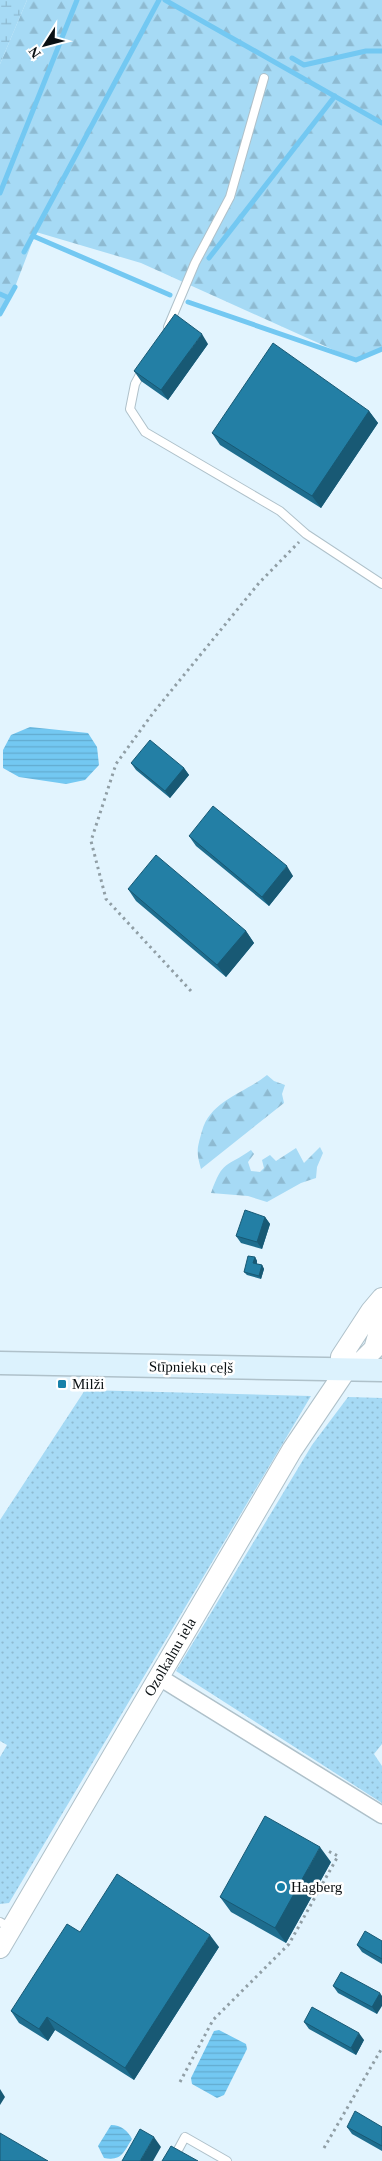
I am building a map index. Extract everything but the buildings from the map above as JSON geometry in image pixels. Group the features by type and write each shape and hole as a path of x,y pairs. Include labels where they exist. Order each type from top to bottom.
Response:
{"main road":[{"name":"Stīpnieku ceļš","path":"0,1363 382,1370"}],"street":[{"path":"382,1298 371,1311 341,1357 346,1370 363,1360 374,1349 382,1322"},
{"name":"Ozolkalnu iela","path":"0,1948 6,1925 159,1677 292,1450 346,1370"},
{"path":"159,1677 382,1815"}],"lane":[{"path":"162,336 171,320 195,263 230,197 264,78"},
{"path":"149,360 136,384 130,409 145,432 280,511 306,534 382,584"},
{"path":"172,2161 185,2136 227,2161"}],"path":[{"path":"191,991 106,899 91,841 116,764 153,713 259,583 306,534"},
{"path":"180,2082 213,2020 289,1944 338,1856 328,1851"},
{"path":"324,2148 382,2048"}],"green space":[{"path":"0,0 27,0 0,64"},
{"path":"27,0 382,0 382,349 356,360 141,263 36,232 15,287 0,314 0,64"},
{"path":"267,1075 274,1081 285,1085 282,1094 284,1103 201,1169 198,1146 206,1120 229,1098"},
{"path":"320,1147 323,1153 317,1167 316,1178 301,1183 267,1202 248,1196 211,1193 222,1169 251,1150 254,1154 248,1162 251,1171 260,1172 264,1168 262,1160 270,1155 276,1161 296,1148 304,1163"},
{"path":"85,1390 311,1396 9,1903 0,1904 0,1757 7,1745 0,1741 0,1520"},
{"path":"348,1397 382,1398 382,1744 374,1754 382,1766 382,1803 176,1671 312,1445"}],"shaded area":[{"path":"30,727 88,733 97,747 99,765 85,780 66,784 19,777 3,768 3,750 11,735"},
{"path":"219,2030 246,2044 247,2049 224,2095 217,2098 192,2084 191,2078 214,2031"},
{"path":"111,2125 124,2129 132,2139 121,2155 110,2159 104,2158 98,2146"}],"waterway":[{"path":"0,193 77,0"},
{"path":"24,252 159,0"},
{"path":"165,0 382,123"},
{"path":"292,58 304,65 366,51 382,51"},
{"path":"209,258 335,96"},
{"path":"33,236 170,295"},
{"path":"0,314 15,287"},
{"path":"0,294 9,298"},
{"path":"188,302 356,360 382,349"}],"place":[{"name":"Milži","path":"62,1384"},
{"name":"Hagberg","path":"281,1887"}]}
